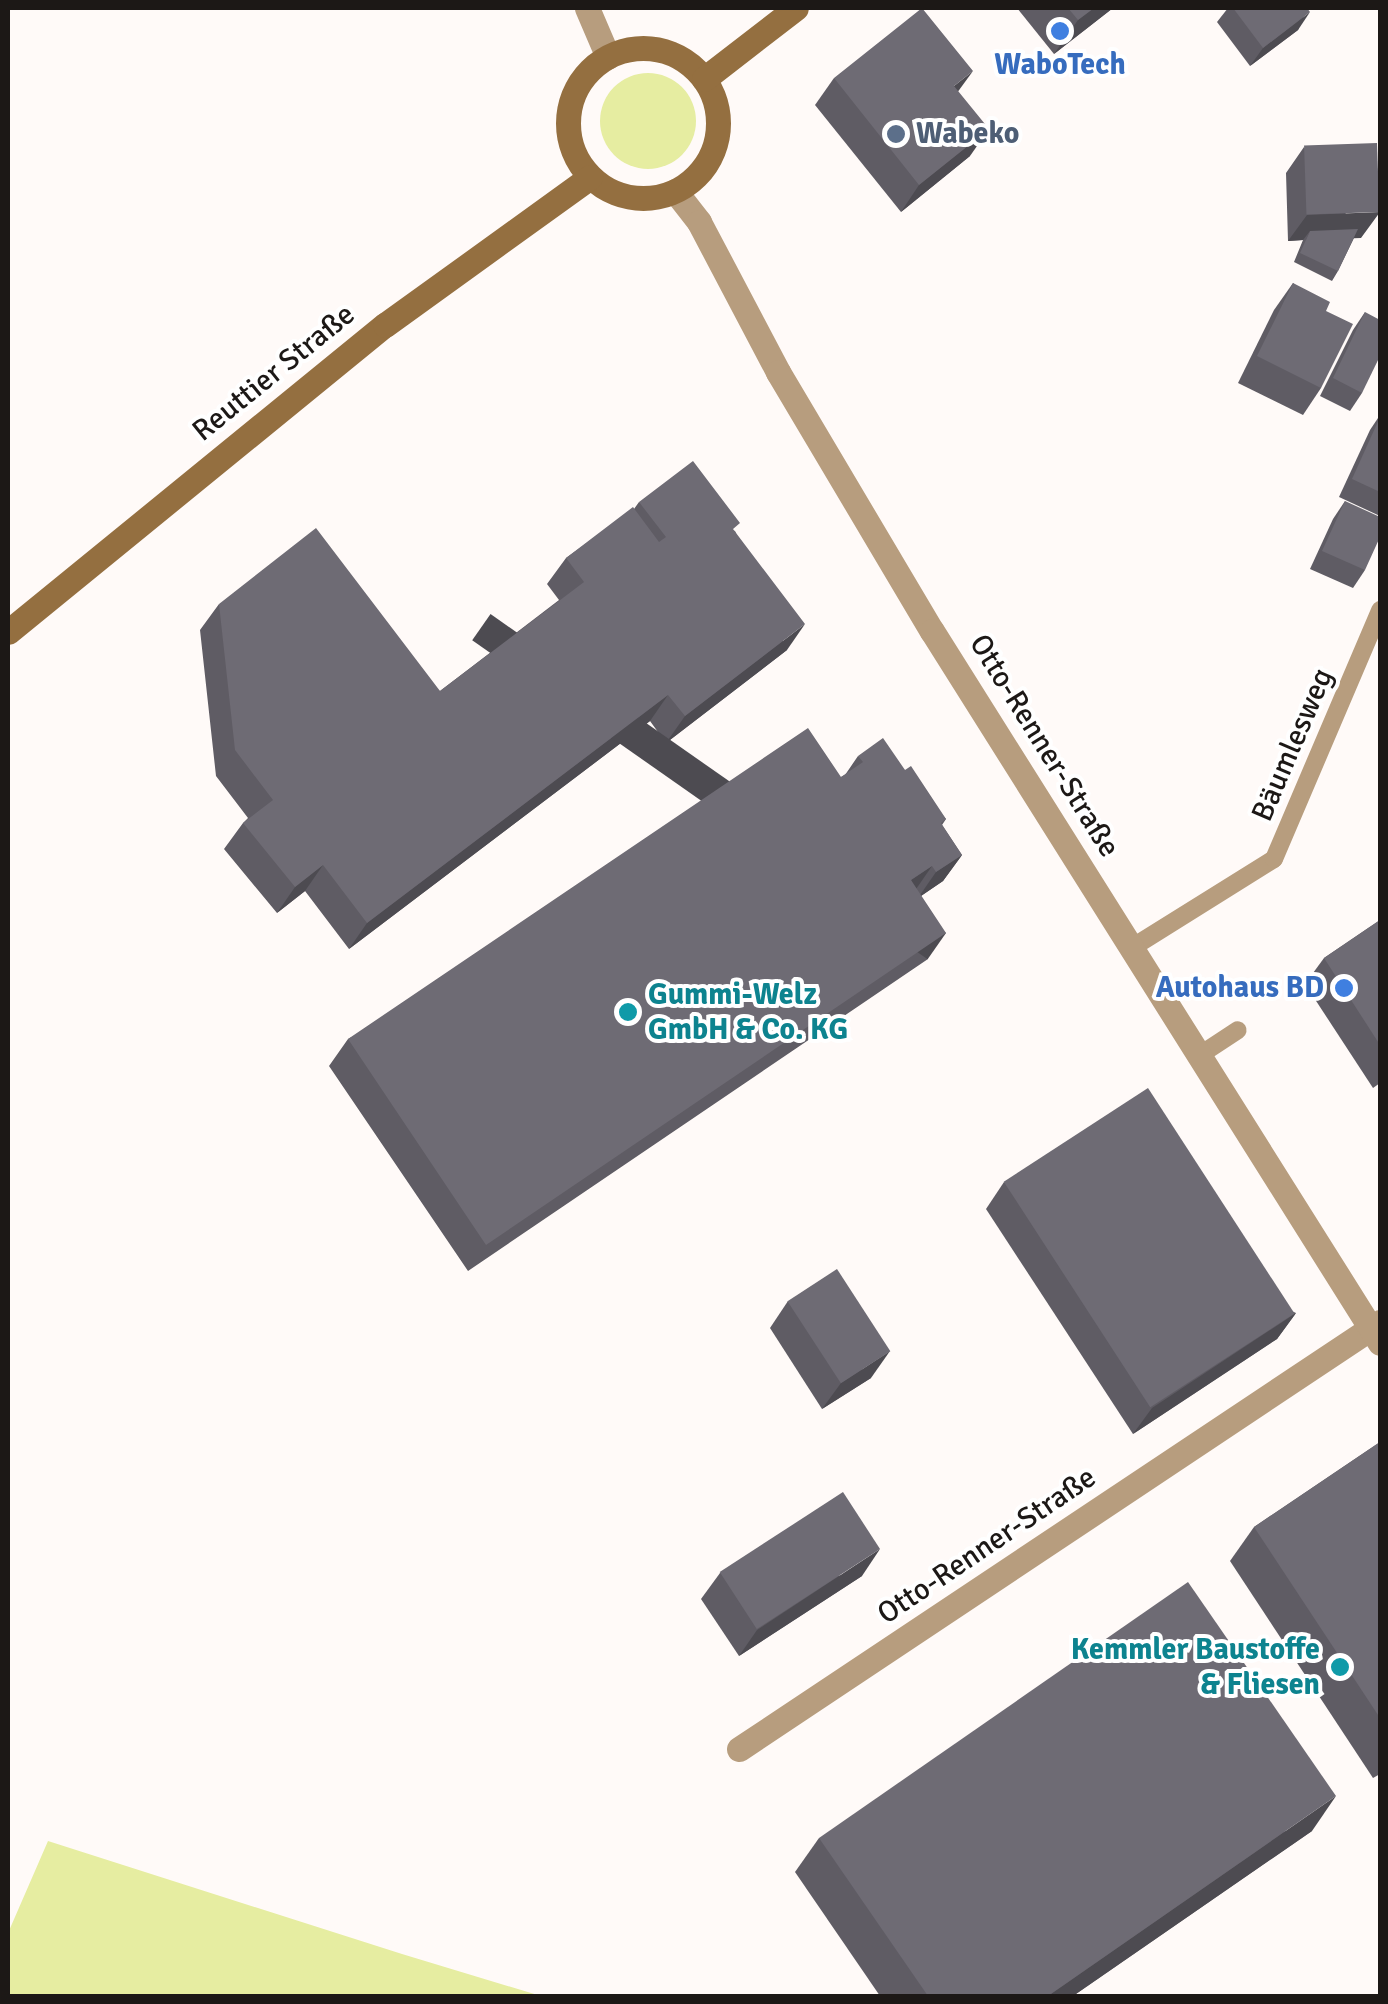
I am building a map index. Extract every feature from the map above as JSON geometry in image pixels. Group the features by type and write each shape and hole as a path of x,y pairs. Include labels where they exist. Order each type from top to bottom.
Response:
{"main road":[{"path":"704,79 796,8"},
{"path":"653,48 681,58 704,79 713,96 718,133 704,168 675,191 630,198 590,177 570,142 571,102 586,76 608,56 653,48"},
{"name":"Reuttier Straße","path":"8,632 386,326 590,177"}],"street":[{"path":"587,8 608,56"},
{"name":"Otto-Renner-Straße","path":"675,191 700,222 778,372 932,631 1377,1331 739,1749"}],"lane":[{"name":"Bäumlesweg","path":"1133,947 1274,859 1380,610"},
{"path":"1200,1055 1238,1030"}],"green space":[{"path":"648,73 666,77 682,87 692,103 696,121 692,139 682,155 666,165 648,169 630,165 614,155 604,139 600,121 604,103 614,87 630,77"},
{"path":"48,1841 541,1996 8,1996 8,1933"}],"building":[{"name":"Wabeko","path":"922,8 973,71 954,86 989,129 919,185 834,78"},
{"path":"1068,8 1094,8 1078,20"},
{"path":"1233,8 1307,8 1310,12 1263,48"},
{"path":"1377,143 1379,212 1306,215 1304,146"},
{"path":"1358,229 1338,271 1300,253 1310,231"},
{"path":"1293,283 1330,302 1326,311 1353,324 1321,388 1257,356"},
{"path":"1365,312 1380,320 1380,356 1362,393 1333,378"},
{"path":"1380,417 1380,492 1352,479"},
{"path":"693,461 740,523 733,529 805,624 685,716 668,695 367,923 323,865 295,887 243,823 273,800 235,750 219,604 316,528 440,691 584,582 566,558 633,507 659,542 666,537 639,502"},
{"path":"1345,501 1380,517 1380,537 1365,570 1322,551"},
{"name":"Gummi-Welz GmbH & Co. KG","path":"808,728 841,777 863,762 858,756 883,738 905,770 911,766 946,819 941,823 962,855 936,872 932,866 911,880 946,933 486,1245 348,1039"},
{"path":"1380,920 1380,1045 1324,958"},
{"path":"1148,1088 1295,1314 1150,1407 1004,1182"},
{"path":"837,1269 890,1351 841,1383 788,1301"},
{"name":"Kemmler Baustoffe & Fliesen","path":"1380,1442 1380,1718 1254,1527"},
{"path":"843,1492 880,1549 757,1629 720,1572"},
{"path":"1188,1582 1336,1796 1048,1996 928,1996 819,1838"}],"place":[{"name":"WaboTech","path":"1060,31"},
{"name":"Wabeko","path":"896,134"},
{"name":"Autohaus BD","path":"1344,988"},
{"name":"Gummi-Welz GmbH & Co. KG","path":"628,1012"},
{"name":"Kemmler Baustoffe & Fliesen","path":"1340,1667"}]}
